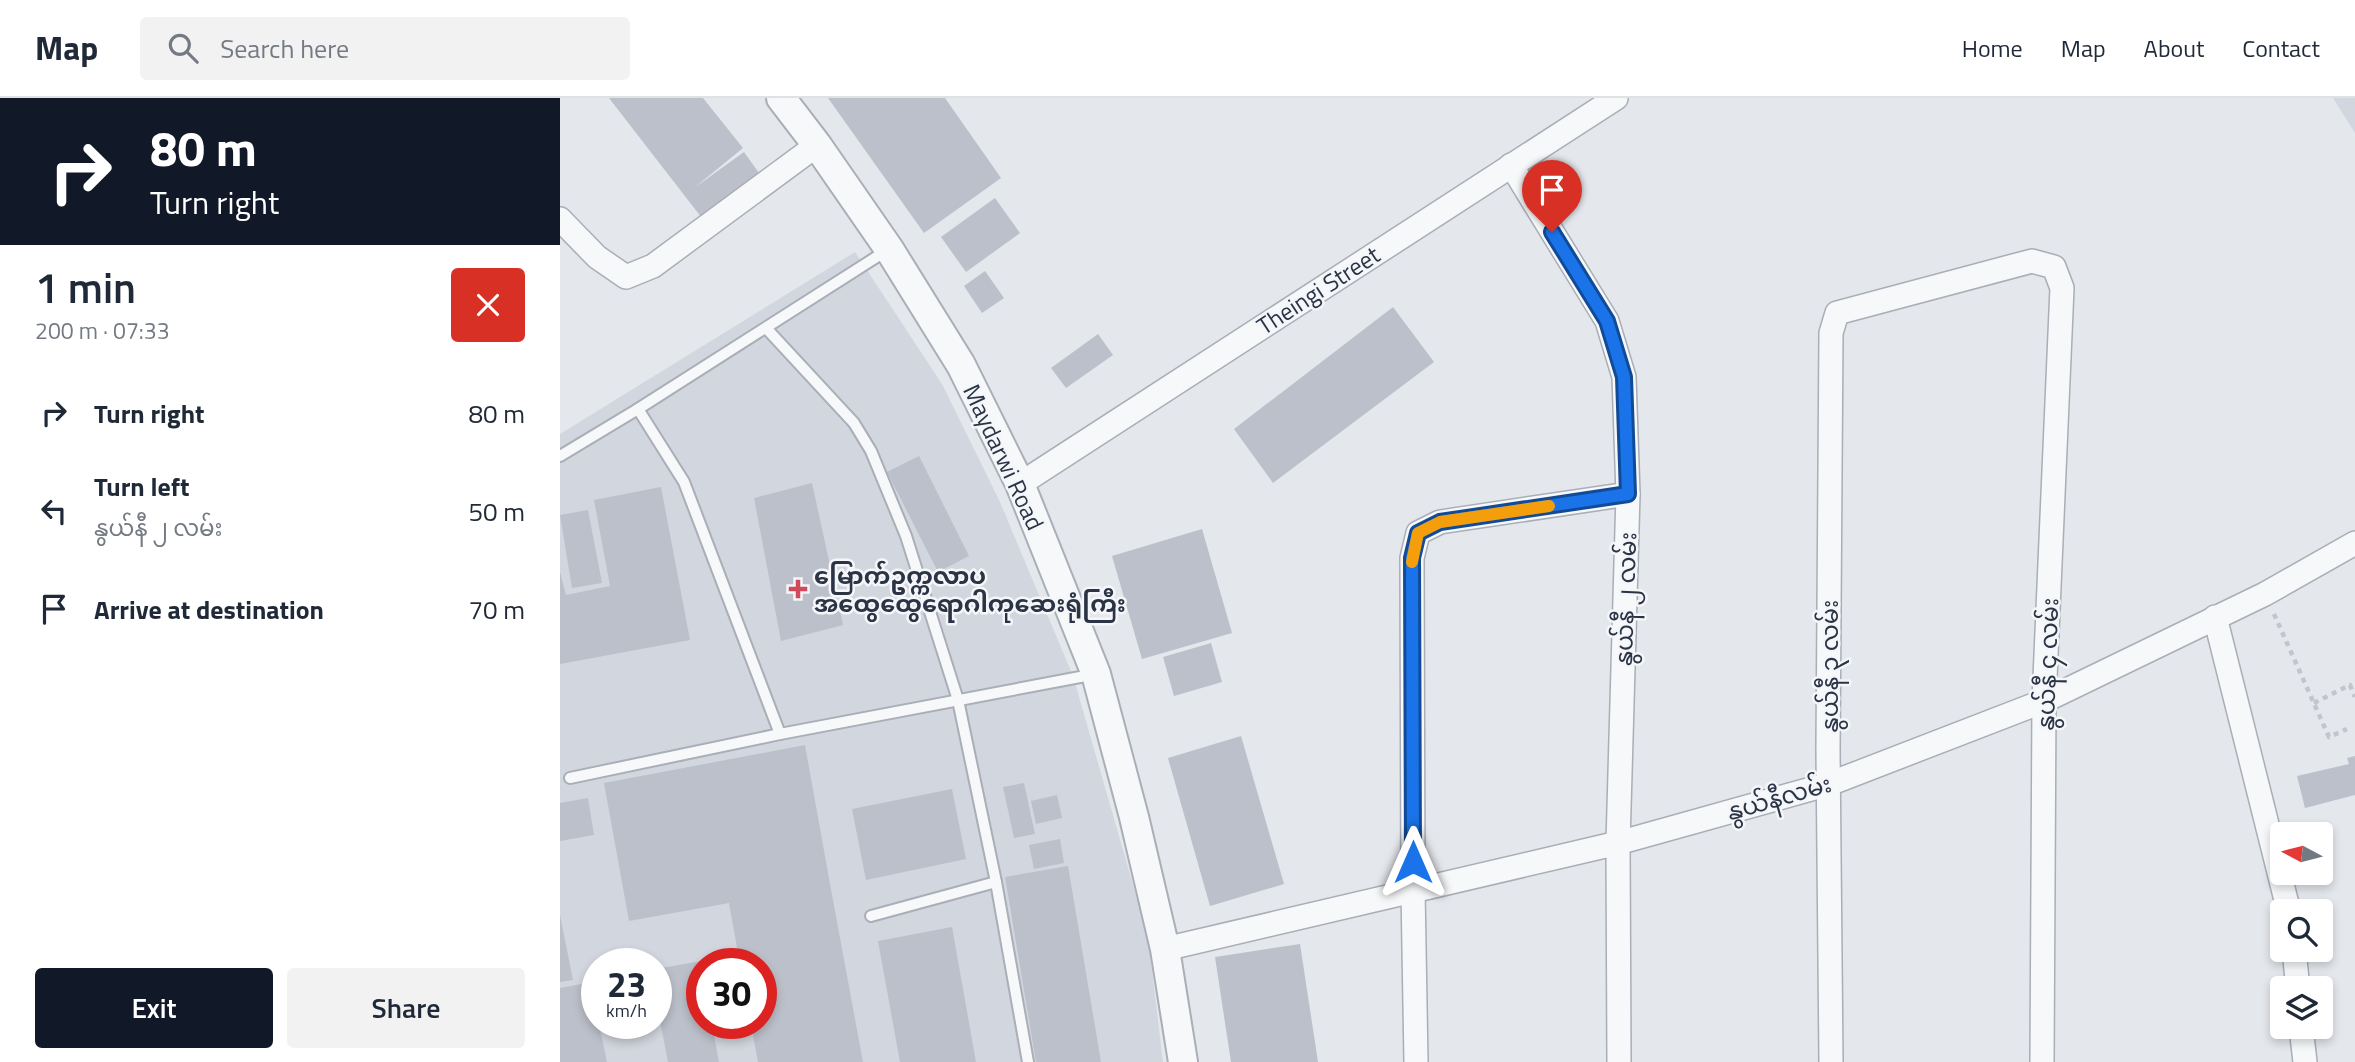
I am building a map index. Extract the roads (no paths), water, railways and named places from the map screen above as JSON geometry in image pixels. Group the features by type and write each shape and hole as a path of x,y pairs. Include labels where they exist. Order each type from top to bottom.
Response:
{"street":[{"name":"Maydarwi Road","path":"781,98 889,248 961,365 1020,484 1096,674 1166,949 1183,1062"},
{"name":"Theingi Street","path":"1020,484 1616,98"},
{"path":"560,219 597,257 626,277 653,266 817,145"},
{"name":"နွယ်နီ ၂ လမ်း","path":"1511,165 1607,321 1624,377 1628,494 1618,843 1619,1062"},
{"name":"နွယ်နီ ၄ လမ်း","path":"1837,313 2032,261 2054,267 2062,288 2044,701 2042,1062"},
{"name":"နွယ်နီ ၃ လမ်း","path":"1831,1062 1831,333 1837,313"},
{"path":"1416,1062 1412,558 1418,533 1440,522 1628,494"},
{"name":"နွယ်နီလမ်း","path":"1166,949 1618,843 1829,784 2044,701 2265,594 2355,543"},
{"path":"2215,617 2286,899"},
{"path":"2302,1039 2305,1062"}],"lane":[{"path":"560,456 889,248"},
{"path":"766,328 854,423 871,451 906,536 958,700 996,882 1028,1062"},
{"path":"638,409 684,482 780,734"},
{"path":"570,778 780,734 1096,674"},
{"path":"871,916 996,882"}],"place":[{"name":"မြောက်ဥက္ကလာပ အထွေထွေရောဂါကုဆေးရုံကြီး","path":"798,589"}]}
